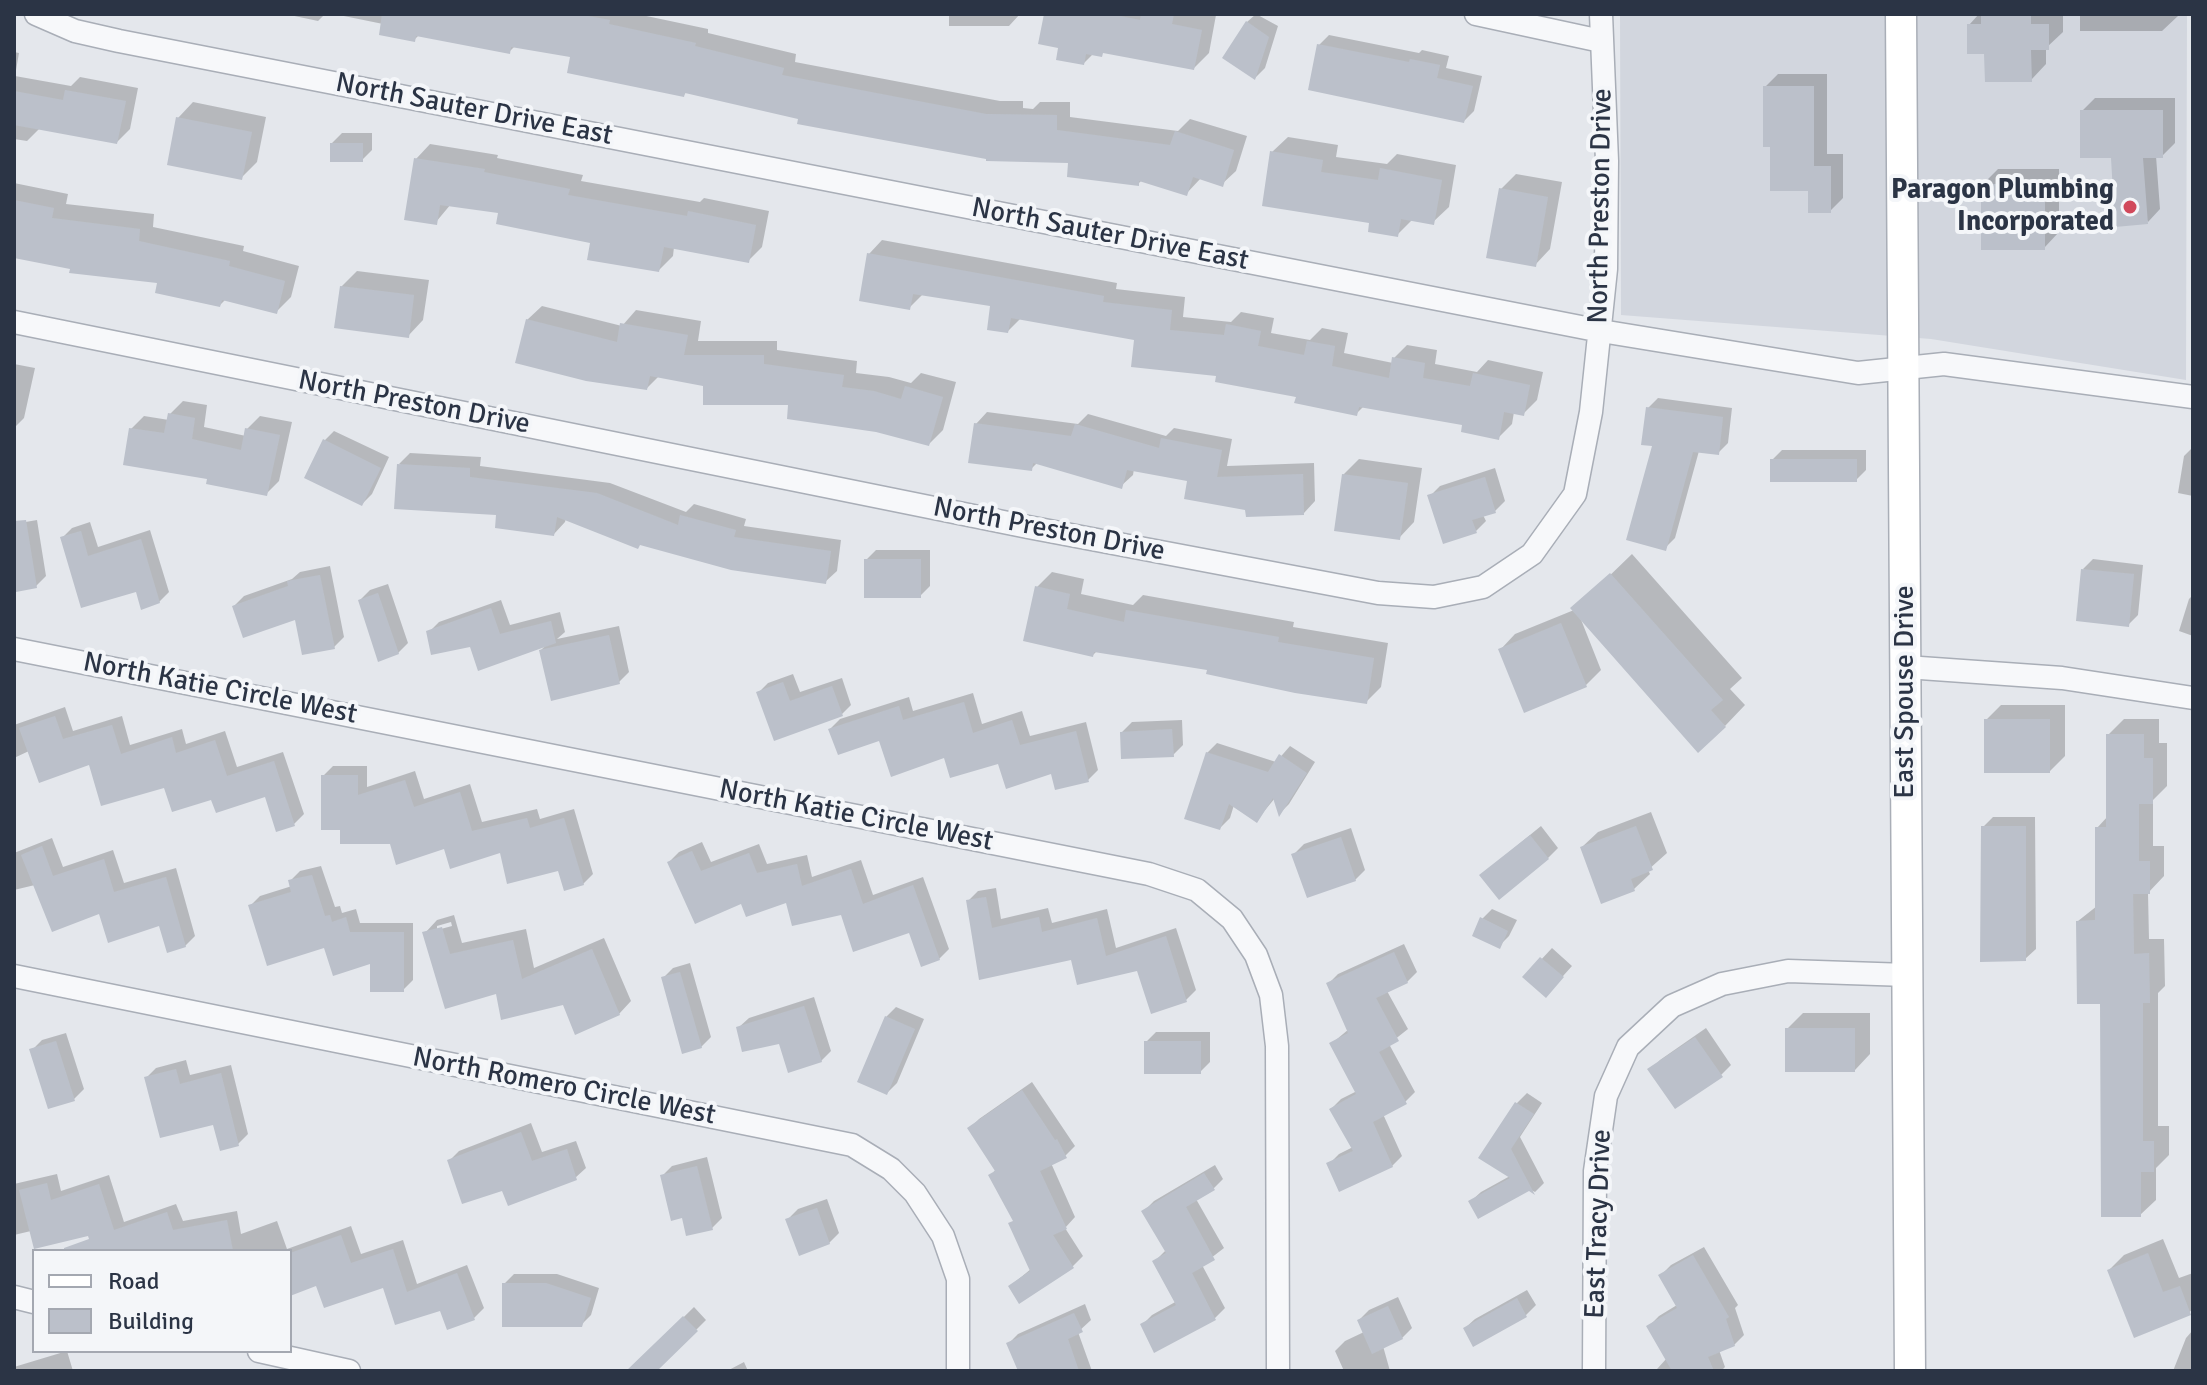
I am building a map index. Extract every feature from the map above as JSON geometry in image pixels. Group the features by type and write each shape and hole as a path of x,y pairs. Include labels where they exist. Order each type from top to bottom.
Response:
{"street":[{"name":"North Sauter Drive East","path":"36,14 75,31 119,41 1601,331 1858,373 1944,364 2193,397"},
{"path":"1476,14 1601,41"},
{"name":"North Preston Drive","path":"14,322 1028,527 1378,593 1434,597 1483,587 1532,554 1575,494 1591,412 1606,269 1607,161 1601,14"},
{"name":"East Spouse Drive","path":"1901,14 1910,1371"},
{"name":"North Katie Circle West","path":"14,649 1149,874 1197,890 1232,919 1256,955 1271,995 1277,1046 1278,1371"},
{"path":"1906,667 2062,678 2193,698"},
{"name":"East Tracy Drive","path":"1594,1371 1595,1171 1606,1096 1628,1047 1672,1006 1722,984 1788,971 1907,975"},
{"name":"North Romero Circle West","path":"14,976 852,1145 891,1169 915,1193 943,1236 958,1279 958,1371"},
{"path":"268,1353 349,1371"}],"shaded area":[{"path":"1620,14 2187,14 2186,380 1931,339 1621,315"}],"building":[{"path":"382,14 577,14 610,20 609,24 696,43 695,46 784,68 782,75 986,114 1057,115 1057,130 1170,145 1175,131 1234,150 1223,187 1193,177 1187,196 1139,181 1139,186 1067,177 1068,163 986,161 797,124 798,119 685,93 684,97 567,73 570,57 511,47 510,54 416,36 415,42 379,35"},
{"path":"1044,14 1110,14 1140,20 1141,14 1174,14 1172,24 1202,30 1194,70 1103,53 1102,57 1086,54 1084,65 1056,60 1058,48 1038,44"},
{"path":"1981,14 2031,14 2031,24 2049,24 2049,50 2031,50 2032,82 1985,82 1984,54 1967,54 1967,24 1981,24"},
{"path":"1246,21 1269,37 1255,80 1222,58"},
{"path":"1317,44 1440,65 1437,78 1473,86 1464,123 1308,90"},
{"path":"1763,86 1814,86 1814,166 1831,166 1831,213 1808,213 1808,191 1770,191 1770,147 1763,147"},
{"path":"65,90 126,101 117,144 14,125 14,91 63,100"},
{"path":"2080,110 2163,110 2163,158 2143,158 2148,224 2115,227 2111,158 2080,158"},
{"path":"176,117 252,132 242,180 167,165"},
{"path":"330,143 363,143 363,162 330,162"},
{"path":"1270,151 1323,160 1321,172 1378,180 1380,168 1442,180 1434,225 1401,219 1398,237 1368,232 1369,223 1262,206"},
{"path":"414,158 485,169 484,172 570,189 568,195 687,216 688,211 756,225 749,263 664,247 659,272 587,260 590,243 496,224 498,213 440,205 437,225 404,220"},
{"path":"1981,184 2045,184 2045,250 1981,250"},
{"path":"1499,188 1548,197 1536,267 1486,258"},
{"path":"14,200 54,208 52,218 140,229 139,241 230,261 229,266 285,281 277,314 222,300 220,307 155,293 157,283 69,273 70,269 14,258"},
{"path":"867,253 1104,296 1103,302 1172,310 1170,330 1224,335 1226,324 1261,331 1258,346 1304,355 1307,341 1335,346 1332,366 1389,378 1392,357 1425,363 1423,378 1470,386 1473,373 1530,385 1524,416 1504,412 1499,440 1461,432 1462,425 1359,407 1357,416 1294,403 1296,397 1215,382 1216,376 1131,367 1134,340 1011,318 1008,333 987,330 990,306 913,294 910,310 859,301"},
{"path":"340,286 414,295 409,338 334,328"},
{"path":"526,319 617,342 620,323 688,335 684,355 764,355 764,364 844,375 842,387 874,391 901,399 905,386 943,397 929,446 876,432 787,419 788,405 703,405 703,386 650,376 647,390 586,381 515,363"},
{"path":"1646,407 1723,417 1719,455 1693,452 1666,551 1626,540 1652,446 1641,445"},
{"path":"168,413 195,418 192,439 241,450 245,428 280,435 267,496 206,484 207,479 123,465 129,428 164,433"},
{"path":"974,423 1071,436 1075,424 1159,448 1161,438 1222,450 1217,477 1303,474 1304,515 1246,517 1245,510 1184,499 1187,481 1127,470 1122,489 1033,463 1032,471 968,463"},
{"path":"323,439 381,468 362,506 304,478"},
{"path":"1770,459 1857,459 1857,482 1770,482"},
{"path":"397,464 470,468 470,477 597,493 678,525 680,515 736,530 734,537 831,551 826,584 731,570 640,545 638,549 557,517 554,536 495,528 496,515 394,509"},
{"path":"1342,474 1408,483 1400,540 1334,531"},
{"path":"1485,477 1496,513 1472,520 1477,533 1443,544 1427,495"},
{"path":"26,520 37,588 16,592 14,521"},
{"path":"81,531 88,556 141,539 160,603 141,610 136,592 81,608 60,537"},
{"path":"864,559 921,559 921,598 864,598"},
{"path":"2081,569 2134,574 2129,627 2076,621"},
{"path":"1610,573 1723,700 1711,710 1726,727 1698,753 1570,608"},
{"path":"320,575 335,649 302,655 295,620 243,638 232,606 288,586 287,581"},
{"path":"1035,586 1070,594 1067,609 1124,622 1126,610 1279,637 1278,642 1374,658 1367,704 1295,693 1206,674 1207,670 1094,652 1093,657 1023,641"},
{"path":"378,593 399,654 378,662 358,600"},
{"path":"491,608 500,634 551,621 556,643 478,671 470,647 431,655 426,631"},
{"path":"1561,623 1587,687 1524,713 1498,649"},
{"path":"609,635 620,684 551,701 539,650"},
{"path":"783,682 790,701 832,686 843,716 774,741 756,692"},
{"path":"964,702 973,733 1012,720 1020,745 1076,731 1089,782 1055,790 1051,774 1006,789 998,764 950,778 944,758 891,777 879,741 838,755 828,729 899,706 903,720"},
{"path":"55,716 63,739 112,725 121,754 172,737 176,753 215,740 227,776 274,761 295,826 276,832 265,797 216,813 211,800 172,812 164,788 101,806 89,765 39,783 19,728"},
{"path":"1984,719 2050,719 2050,773 1984,773"},
{"path":"1172,729 1174,757 1121,759 1120,732"},
{"path":"2106,734 2144,734 2144,758 2153,758 2153,804 2139,804 2139,861 2150,861 2150,894 2133,894 2134,954 2149,953 2150,1003 2143,1003 2143,1141 2154,1141 2154,1172 2141,1172 2141,1217 2101,1217 2100,1004 2077,1004 2076,921 2095,920 2095,827 2106,827"},
{"path":"1206,752 1268,772 1279,754 1307,773 1279,817 1273,798 1257,823 1229,804 1220,830 1184,819"},
{"path":"321,775 358,775 358,795 405,780 414,807 460,792 472,831 527,818 530,828 564,818 584,885 564,891 558,871 507,884 500,853 450,869 444,849 396,865 390,844 340,844 340,830 321,830"},
{"path":"1636,826 1653,870 1631,879 1635,891 1601,904 1580,847"},
{"path":"1981,826 2026,826 2026,961 1980,962"},
{"path":"1530,835 1549,859 1499,900 1479,875"},
{"path":"1341,837 1356,881 1307,898 1291,854"},
{"path":"42,846 53,876 104,859 114,892 166,877 186,947 167,953 159,926 108,943 99,914 52,932 21,855"},
{"path":"692,851 701,871 749,853 757,873 797,864 802,886 851,869 863,904 913,885 940,960 921,967 909,933 853,952 841,915 792,926 786,903 746,917 741,904 695,924 667,862"},
{"path":"312,875 325,916 330,915 332,922 346,917 350,932 404,932 404,992 370,992 370,964 333,976 324,948 267,966 248,905 291,892 288,880"},
{"path":"986,897 992,928 1039,917 1042,932 1097,918 1106,956 1166,936 1187,1002 1151,1014 1137,971 1077,985 1071,960 979,980 966,900"},
{"path":"1480,917 1508,931 1500,949 1472,936"},
{"path":"442,927 450,954 513,940 522,979 592,949 620,1015 575,1035 563,1005 501,1020 496,994 445,1009 422,932"},
{"path":"1394,952 1408,983 1376,998 1399,1041 1379,1052 1407,1104 1373,1122 1393,1167 1339,1192 1326,1163 1353,1151 1329,1109 1356,1094 1329,1043 1348,1033 1326,983"},
{"path":"1540,957 1564,977 1546,998 1522,977"},
{"path":"680,972 702,1048 682,1054 661,977"},
{"path":"804,1006 822,1062 788,1073 779,1044 742,1052 736,1027"},
{"path":"885,1016 915,1029 887,1095 857,1082"},
{"path":"1785,1028 1855,1028 1855,1072 1785,1072"},
{"path":"1695,1037 1723,1077 1675,1109 1647,1069"},
{"path":"56,1041 75,1101 48,1109 29,1049"},
{"path":"1144,1041 1201,1041 1201,1074 1144,1074"},
{"path":"176,1069 180,1084 221,1073 239,1146 220,1151 213,1125 160,1138 144,1077"},
{"path":"1022,1090 1067,1158 1040,1171 1067,1229 1053,1235 1074,1268 1019,1304 1008,1286 1030,1271 1008,1223 1013,1221 988,1175 995,1171 967,1128"},
{"path":"1515,1102 1534,1114 1511,1149 1535,1195 1529,1191 1478,1219 1468,1201 1510,1178 1478,1158"},
{"path":"521,1132 532,1161 567,1149 577,1180 508,1206 502,1191 462,1204 447,1160"},
{"path":"697,1166 713,1230 686,1236 682,1218 671,1221 660,1175"},
{"path":"1204,1173 1215,1190 1186,1207 1215,1260 1192,1273 1216,1320 1154,1353 1140,1324 1176,1305 1152,1261 1166,1253 1141,1211"},
{"path":"47,1183 51,1200 99,1184 114,1230 167,1212 173,1230 227,1220 233,1249 64,1249 89,1239 88,1236 34,1249 19,1190"},
{"path":"817,1208 830,1244 799,1256 785,1219"},
{"path":"341,1235 351,1263 393,1249 407,1292 457,1273 475,1320 447,1330 440,1311 395,1325 383,1288 324,1308 316,1286 292,1295 292,1252"},
{"path":"2148,1253 2163,1292 2180,1286 2191,1315 2134,1338 2107,1270"},
{"path":"1693,1255 1729,1317 1726,1319 1735,1346 1708,1357 1714,1371 1672,1371 1646,1326 1677,1308 1658,1275"},
{"path":"502,1283 546,1283 591,1298 582,1327 502,1327"},
{"path":"1517,1298 1527,1317 1473,1347 1463,1328"},
{"path":"1388,1306 1403,1339 1372,1354 1357,1320"},
{"path":"1074,1313 1083,1332 1068,1339 1079,1371 1018,1371 1006,1343"},
{"path":"683,1316 698,1331 657,1371 626,1371"}],"place":[{"name":"Paragon Plumbing Incorporated","path":"2130,207"}]}
